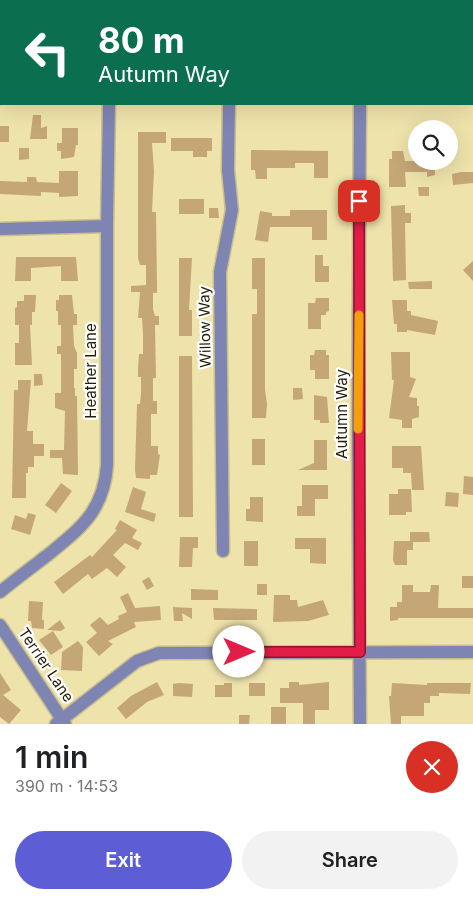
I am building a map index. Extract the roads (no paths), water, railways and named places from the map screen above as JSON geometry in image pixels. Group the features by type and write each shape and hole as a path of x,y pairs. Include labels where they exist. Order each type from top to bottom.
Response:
{"street":[{"name":"Heather Lane","path":"0,592 82,526 97,507 104,488 107,465 109,105"},
{"name":"Willow Way","path":"223,551 220,272 232,210 228,170 229,105"},
{"name":"Autumn Way","path":"360,105 358,439 360,724"},
{"path":"0,229 107,226"},
{"name":"Terrier Lane","path":"0,625 61,722"},
{"path":"61,722 136,661 158,653 473,652"}]}
